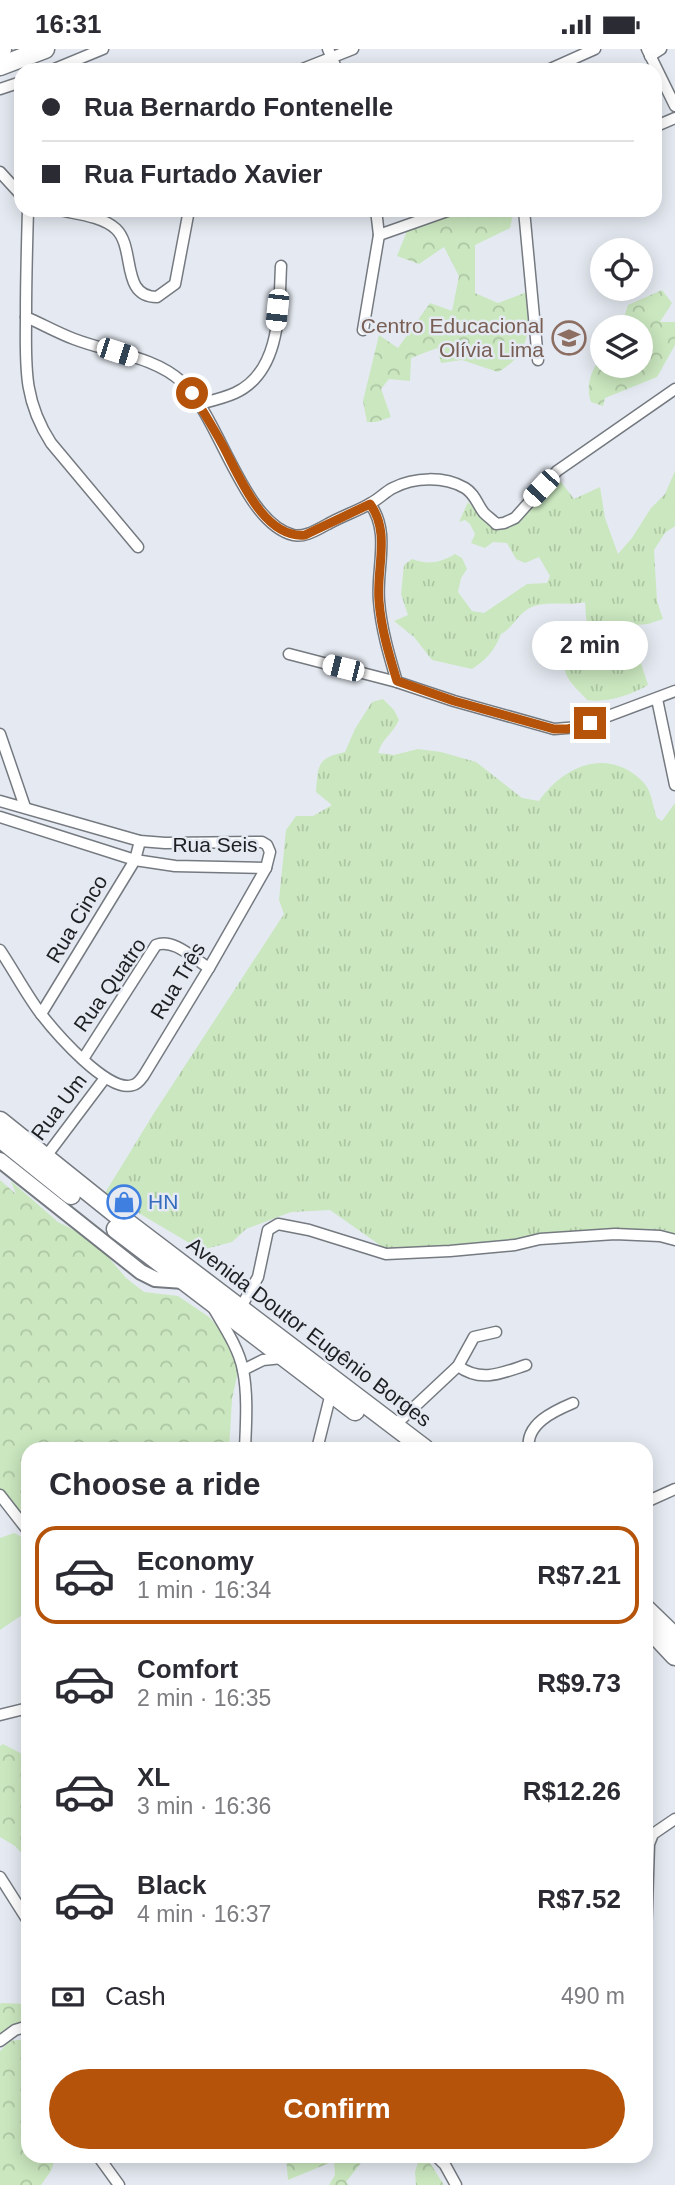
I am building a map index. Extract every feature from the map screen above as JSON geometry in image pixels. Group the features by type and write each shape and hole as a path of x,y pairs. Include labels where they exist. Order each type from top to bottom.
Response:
{"highway":[{"path":"0,66 45,49"},
{"name":"Avenida Doutor Eugênio Borges","path":"0,1122 44,1159 416,1442"},
{"name":"Avenida Doutor Eugênio Borges","path":"0,1138 398,1442"},
{"path":"653,1616 675,1637"},
{"path":"653,1632 675,1656"}],"main road":[{"path":"0,1160 141,1272 155,1279 184,1281"}],"street":[{"path":"69,63 103,49"},
{"path":"312,63 330,53 353,49"},
{"path":"564,63 595,49"},
{"path":"649,53 661,49"},
{"path":"662,80 675,106"},
{"path":"0,172 14,187"},
{"path":"28,217 24,358 27,386 39,425 138,547"},
{"path":"88,217 116,229 125,244 134,285 145,295 157,297 174,284 188,217"},
{"path":"363,330 379,235 377,217"},
{"path":"379,235 430,217"},
{"path":"525,217 538,360"},
{"path":"199,404 235,393 256,377 264,367 275,333 281,266"},
{"path":"26,317 75,340 157,366 173,374 199,404 254,504 268,520 296,536 305,535 370,504 406,482 435,480 468,490 496,524 505,523 515,518 556,471 675,389"},
{"path":"370,504 377,512 381,525 378,599 397,681"},
{"path":"289,654 397,681 454,701 554,729 579,727 675,691"},
{"path":"657,699 675,785"},
{"path":"0,734 25,807"},
{"name":"Rua Seis","path":"0,801 140,841 262,842 270,852 266,868 175,866 135,860 0,817"},
{"name":"Rua Cinco","path":"41,1014 135,860 140,841"},
{"name":"Rua Três","path":"105,1078 125,1087 138,1083 209,968 266,868"},
{"name":"Rua Quatro","path":"83,1059 156,945 173,945 209,968"},
{"path":"0,950 41,1014 83,1059 105,1078"},
{"name":"Rua Um","path":"44,1159 105,1078"},
{"path":"241,1307 258,1277 268,1230 278,1224 309,1230 386,1254 450,1251 515,1245 540,1239 614,1234 660,1236 675,1240"},
{"path":"208,1299 232,1341 243,1370 245,1442"},
{"path":"394,1426 458,1366 474,1337 496,1332"},
{"path":"243,1370 272,1357 287,1358"},
{"path":"458,1366 473,1375 484,1376 500,1374 526,1365"},
{"path":"319,1442 331,1393"},
{"path":"529,1442 529,1437 541,1421 549,1414 573,1403"},
{"path":"653,1499 675,1489"},
{"path":"0,1495 21,1522"},
{"path":"0,1715 21,1710"},
{"path":"653,1835 675,1819"},
{"path":"0,1877 21,1910"},
{"path":"0,2041 21,2028"},
{"path":"103,2163 119,2185"},
{"path":"443,2163 456,2185"}],"green space":[{"path":"448,217 512,217 510,228 475,245 475,293 498,303 527,292 529,317 526,338 517,356 498,372 462,360 441,363 437,348 411,358 410,381 389,379 381,389 391,417 367,422 363,401 379,335 398,348 430,303 452,311 459,276 444,247 419,264 397,256 407,231"},
{"path":"662,290 672,303 660,322 675,322 675,345 657,377 605,398 603,406 591,402 590,377 653,378 653,315 625,315 628,305 637,301 653,301 653,294"},
{"path":"675,471 675,526 665,533 654,550 657,601 663,619 648,624 624,626 623,636 638,654 648,685 641,689 611,699 587,700 568,678 564,665 568,651 587,629 585,602 539,605 525,611 501,634 482,662 472,669 432,660 414,637 394,621 408,615 401,594 404,565 412,559 434,562 455,554 462,558 467,569 461,578 458,592 472,611 484,613 527,584 547,583 550,576 539,557 525,563 516,559 507,543 493,542 485,548 471,543 475,534 470,524 465,520 459,522 468,502 482,516 508,521 531,497 552,484 561,482 574,499 600,487 605,518 618,554 651,508 665,494"},
{"path":"383,699 399,720 378,753 394,755 418,749 441,752 476,762 522,798 539,801 550,788 575,770 603,763 617,765 644,783 657,818 662,821 675,803 675,1235 664,1230 537,1236 466,1247 398,1251 384,1248 330,1210 291,1212 246,1229 232,1242 201,1250 105,1193 284,914 279,900 286,830 296,816 313,816 332,805 316,792 321,764 329,757 345,752 355,729 372,702"},
{"path":"0,1180 16,1194 11,1181 58,1222 94,1240 126,1278 144,1292 178,1296 209,1317 230,1348 238,1371 232,1399 229,1442 21,1442 21,1517 0,1490"},
{"path":"14,1533 21,1536 21,1616 0,1630 0,1538"},
{"path":"3,1744 21,1753 21,1852 0,1837 0,1746"},
{"path":"0,2004 21,2004 21,2024 0,2037"},
{"path":"21,2040 21,2163 54,2163 41,2185 0,2185 0,2051 10,2041"},
{"path":"287,2163 329,2163 288,2180"},
{"path":"334,2163 361,2163 346,2182 349,2185 329,2185 335,2175"},
{"path":"418,2163 430,2163 444,2185 416,2185"}],"place":[{"name":"Centro Educacional Olívia Lima","path":"569,338"},
{"name":"HN","path":"124,1202"}],"route":[{"path":"192,393 254,504 268,520 284,531 296,536 305,535 370,504 377,512 381,525 378,599 397,681 454,701 554,729 567,729 590,723"}]}
